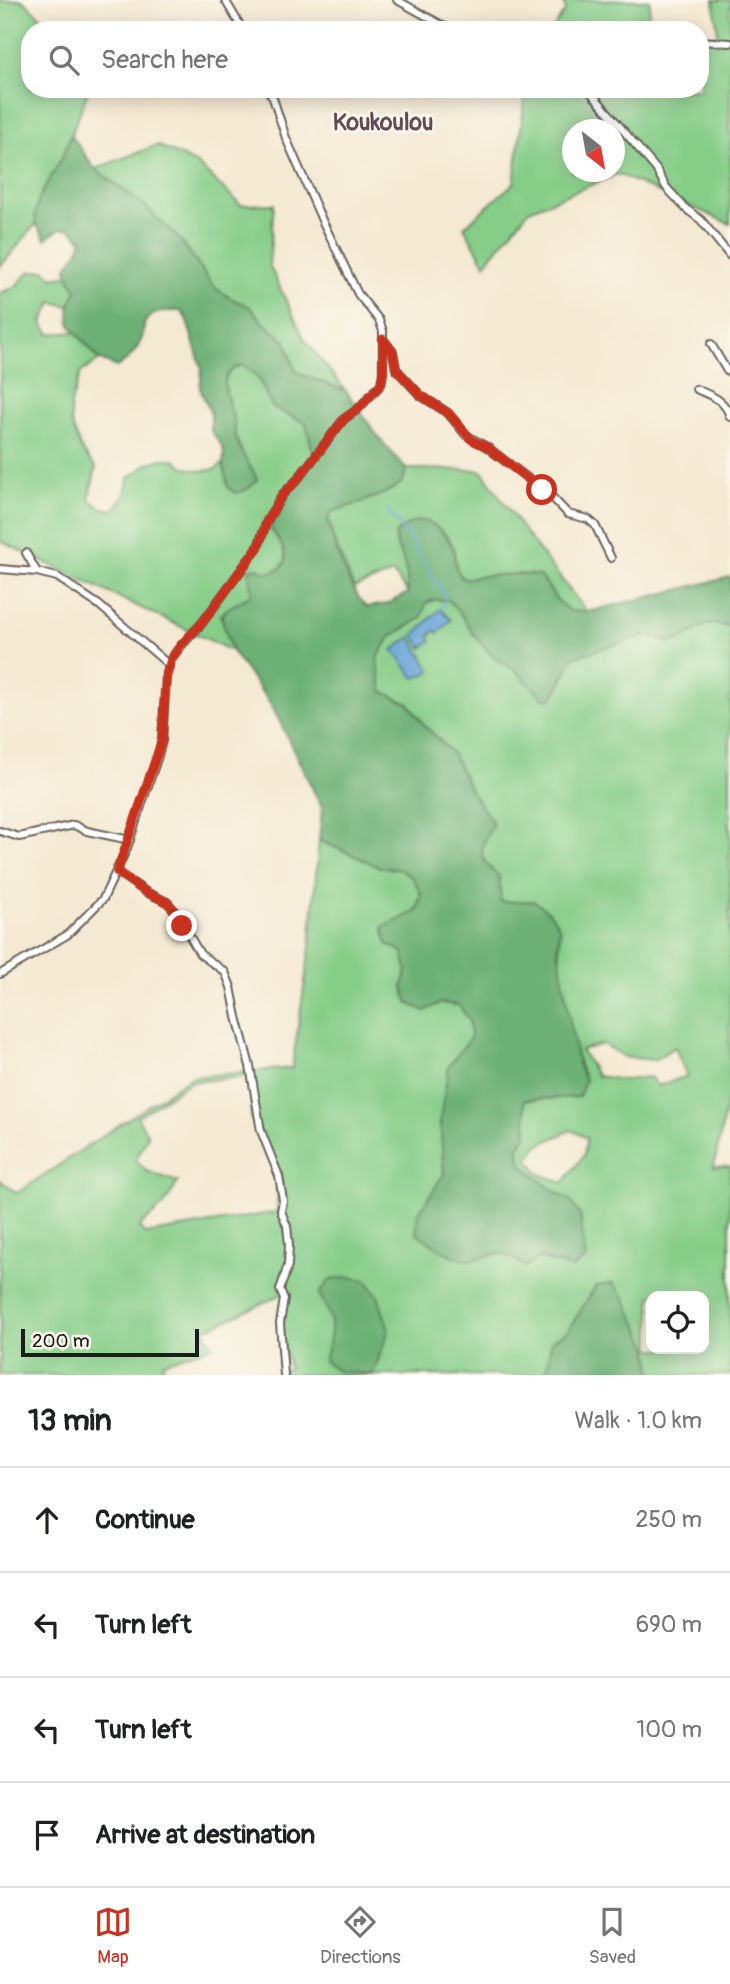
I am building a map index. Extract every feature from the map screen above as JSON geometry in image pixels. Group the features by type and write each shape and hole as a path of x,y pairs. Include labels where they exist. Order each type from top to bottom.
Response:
{"street":[{"path":"225,0 238,21"},
{"path":"397,0 435,21"},
{"path":"709,42 730,43"},
{"path":"0,963 3,972 60,939 77,927 103,899 130,840 162,740 169,665 180,646 202,623 258,547 267,521 282,495 297,480 344,419 381,384 383,339 379,320 358,294 317,209 309,185 286,138 273,98"},
{"path":"596,98 656,169 666,187 685,208 701,220 730,256"},
{"path":"383,339 393,352 396,369 420,395 448,413 466,435 487,447 551,496 568,514 588,519 595,525 611,558"},
{"path":"711,344 730,372"},
{"path":"696,389 725,404 730,416"},
{"path":"26,553 37,572"},
{"path":"0,569 37,572 57,577 99,605 169,665"},
{"path":"0,831 19,837 74,825 87,831 130,840"},
{"path":"117,872 146,892 167,902 200,954 225,972 231,986 236,1017 250,1066 261,1131 279,1176 283,1200 281,1211 287,1226 288,1265 280,1290 284,1299 280,1339 285,1375"}],"green space":[{"path":"0,0 22,0 41,17 41,21 21,21 21,98 85,98 62,157 40,197 36,224 0,267"},
{"path":"564,0 650,0 649,21 558,21 565,11"},
{"path":"714,0 730,0 730,224 625,177 625,119 562,119 562,182 598,182 529,210 485,264 464,227 514,183 525,98 709,98 709,36 718,36"},
{"path":"71,135 95,169 145,206 182,242 214,287 250,307 286,341 295,370 346,391 379,438 406,469 399,485 371,499 333,511 328,518 348,578 367,607 387,604 408,593 406,570 397,545 396,533 418,521 434,525 448,538 463,579 536,575 541,577 557,600 570,611 587,612 730,577 730,626 703,626 680,640 671,642 646,635 574,657 552,698 543,698 516,671 493,657 448,600 426,603 421,618 390,637 377,659 382,691 409,704 425,726 452,753 471,791 493,823 482,852 486,863 499,876 501,902 534,901 549,912 560,929 558,949 568,1010 578,1064 585,1080 579,1097 524,1100 527,1134 518,1149 522,1165 552,1190 570,1200 580,1215 586,1259 572,1268 540,1258 525,1267 514,1259 497,1254 469,1260 459,1258 436,1247 416,1232 418,1214 444,1174 440,1120 449,1066 471,1037 469,1020 459,1005 440,1003 425,1011 408,1003 403,987 407,970 403,952 387,944 383,927 417,911 421,894 413,878 399,869 382,868 319,840 322,808 272,706 232,651 221,616 227,609 251,595 249,569 258,568 266,573 276,570 285,561 280,542 271,529 282,499 314,456 306,423 273,408 257,376 243,365 228,374 225,387 234,419 236,439 257,479 248,489 235,493 228,487 222,446 211,431 211,414 200,389 202,369 186,318 181,311 161,312 148,318 137,347 128,359 117,367 100,360 70,325 69,306 77,291 68,275 67,266 78,252 82,240 70,229 60,229 45,239 36,224 35,215 39,198"},
{"path":"157,145 196,163 241,205 274,204 269,265 305,340 346,391 295,370 285,341 250,307 214,287 182,242 145,206 95,169"},
{"path":"45,270 53,278 68,275 77,291 69,306 52,302 42,323 50,334 76,332 100,360 81,372 71,403 71,422 81,449 96,468 89,499 102,508 113,510 124,496 129,478 146,465 161,459 173,459 186,468 202,471 216,469 223,463 228,487 257,479 238,445 225,387 228,374 243,365 257,376 273,408 306,423 314,456 275,510 271,529 280,542 285,561 276,570 266,573 258,568 251,595 221,615 232,651 0,541 0,293 15,287 29,272"},
{"path":"406,469 481,470 587,612 570,612 557,600 541,577 536,575 463,579 456,568 451,542 427,521 396,533 396,543 406,571 408,593 393,573 354,588 332,536 328,518 332,511 371,499 399,485"},
{"path":"448,600 493,657 516,671 543,697 558,690 573,657 646,635 671,642 680,640 703,626 730,626 730,1102 727,1100 714,1167 730,1166 730,1375 653,1375 649,1354 709,1354 709,1291 646,1291 646,1344 596,1286 568,1331 552,1341 547,1371 536,1375 278,1375 289,1368 279,1326 285,1293 204,1330 213,1346 162,1363 167,1375 0,1375 0,1180 17,1193 191,1077 292,1068 310,948 319,840 382,868 399,868 413,878 421,894 403,951 407,970 403,987 440,1003 459,1005 469,1020 471,1037 449,1066 440,1120 444,1174 418,1214 477,1259 503,1254 525,1267 540,1258 572,1268 586,1259 580,1215 570,1200 552,1190 522,1165 518,1149 527,1134 524,1100 578,1097 585,1081 574,1048 566,1006 560,929 534,901 500,902 498,876 485,863 482,852 492,823 471,791 452,753 425,726 409,704 382,691 376,659 390,637 421,618 426,603","holes":["603,1044 624,1057 654,1060 675,1047 687,1076 658,1086 650,1077 623,1080 597,1076 581,1050","253,1076 251,1118 279,1172 277,1212 145,1234 139,1227 164,1205 178,1182 146,1171 136,1160 148,1135 137,1117 191,1082","571,1130 587,1138 584,1155 563,1183 538,1173 528,1158 539,1145"]},
{"path":"348,1277 366,1280 378,1296 389,1330 373,1374 338,1371 324,1361 331,1320 319,1294 330,1280"},
{"path":"613,1283 624,1297 646,1342 646,1354 649,1354 653,1375 600,1375 593,1371 575,1375 536,1375 547,1371 551,1341 568,1331 596,1286"}],"water":[{"path":"440,609 451,620 438,633 435,630 429,636 432,640 422,648 414,635"},
{"path":"411,637 431,671 415,678 393,650"}],"waterway":[{"path":"387,510 406,533 444,594 445,601 440,609"}],"district":[{"name":"Koukoulou","path":"383,122"}],"route":[{"path":"182,926 167,902 146,892 117,872 158,756 162,740 166,677 171,659 202,623 258,547 267,521 282,495 297,480 344,419 372,396 381,384 383,339 393,352 396,369 420,395 448,413 472,440 487,447 542,490"}]}
